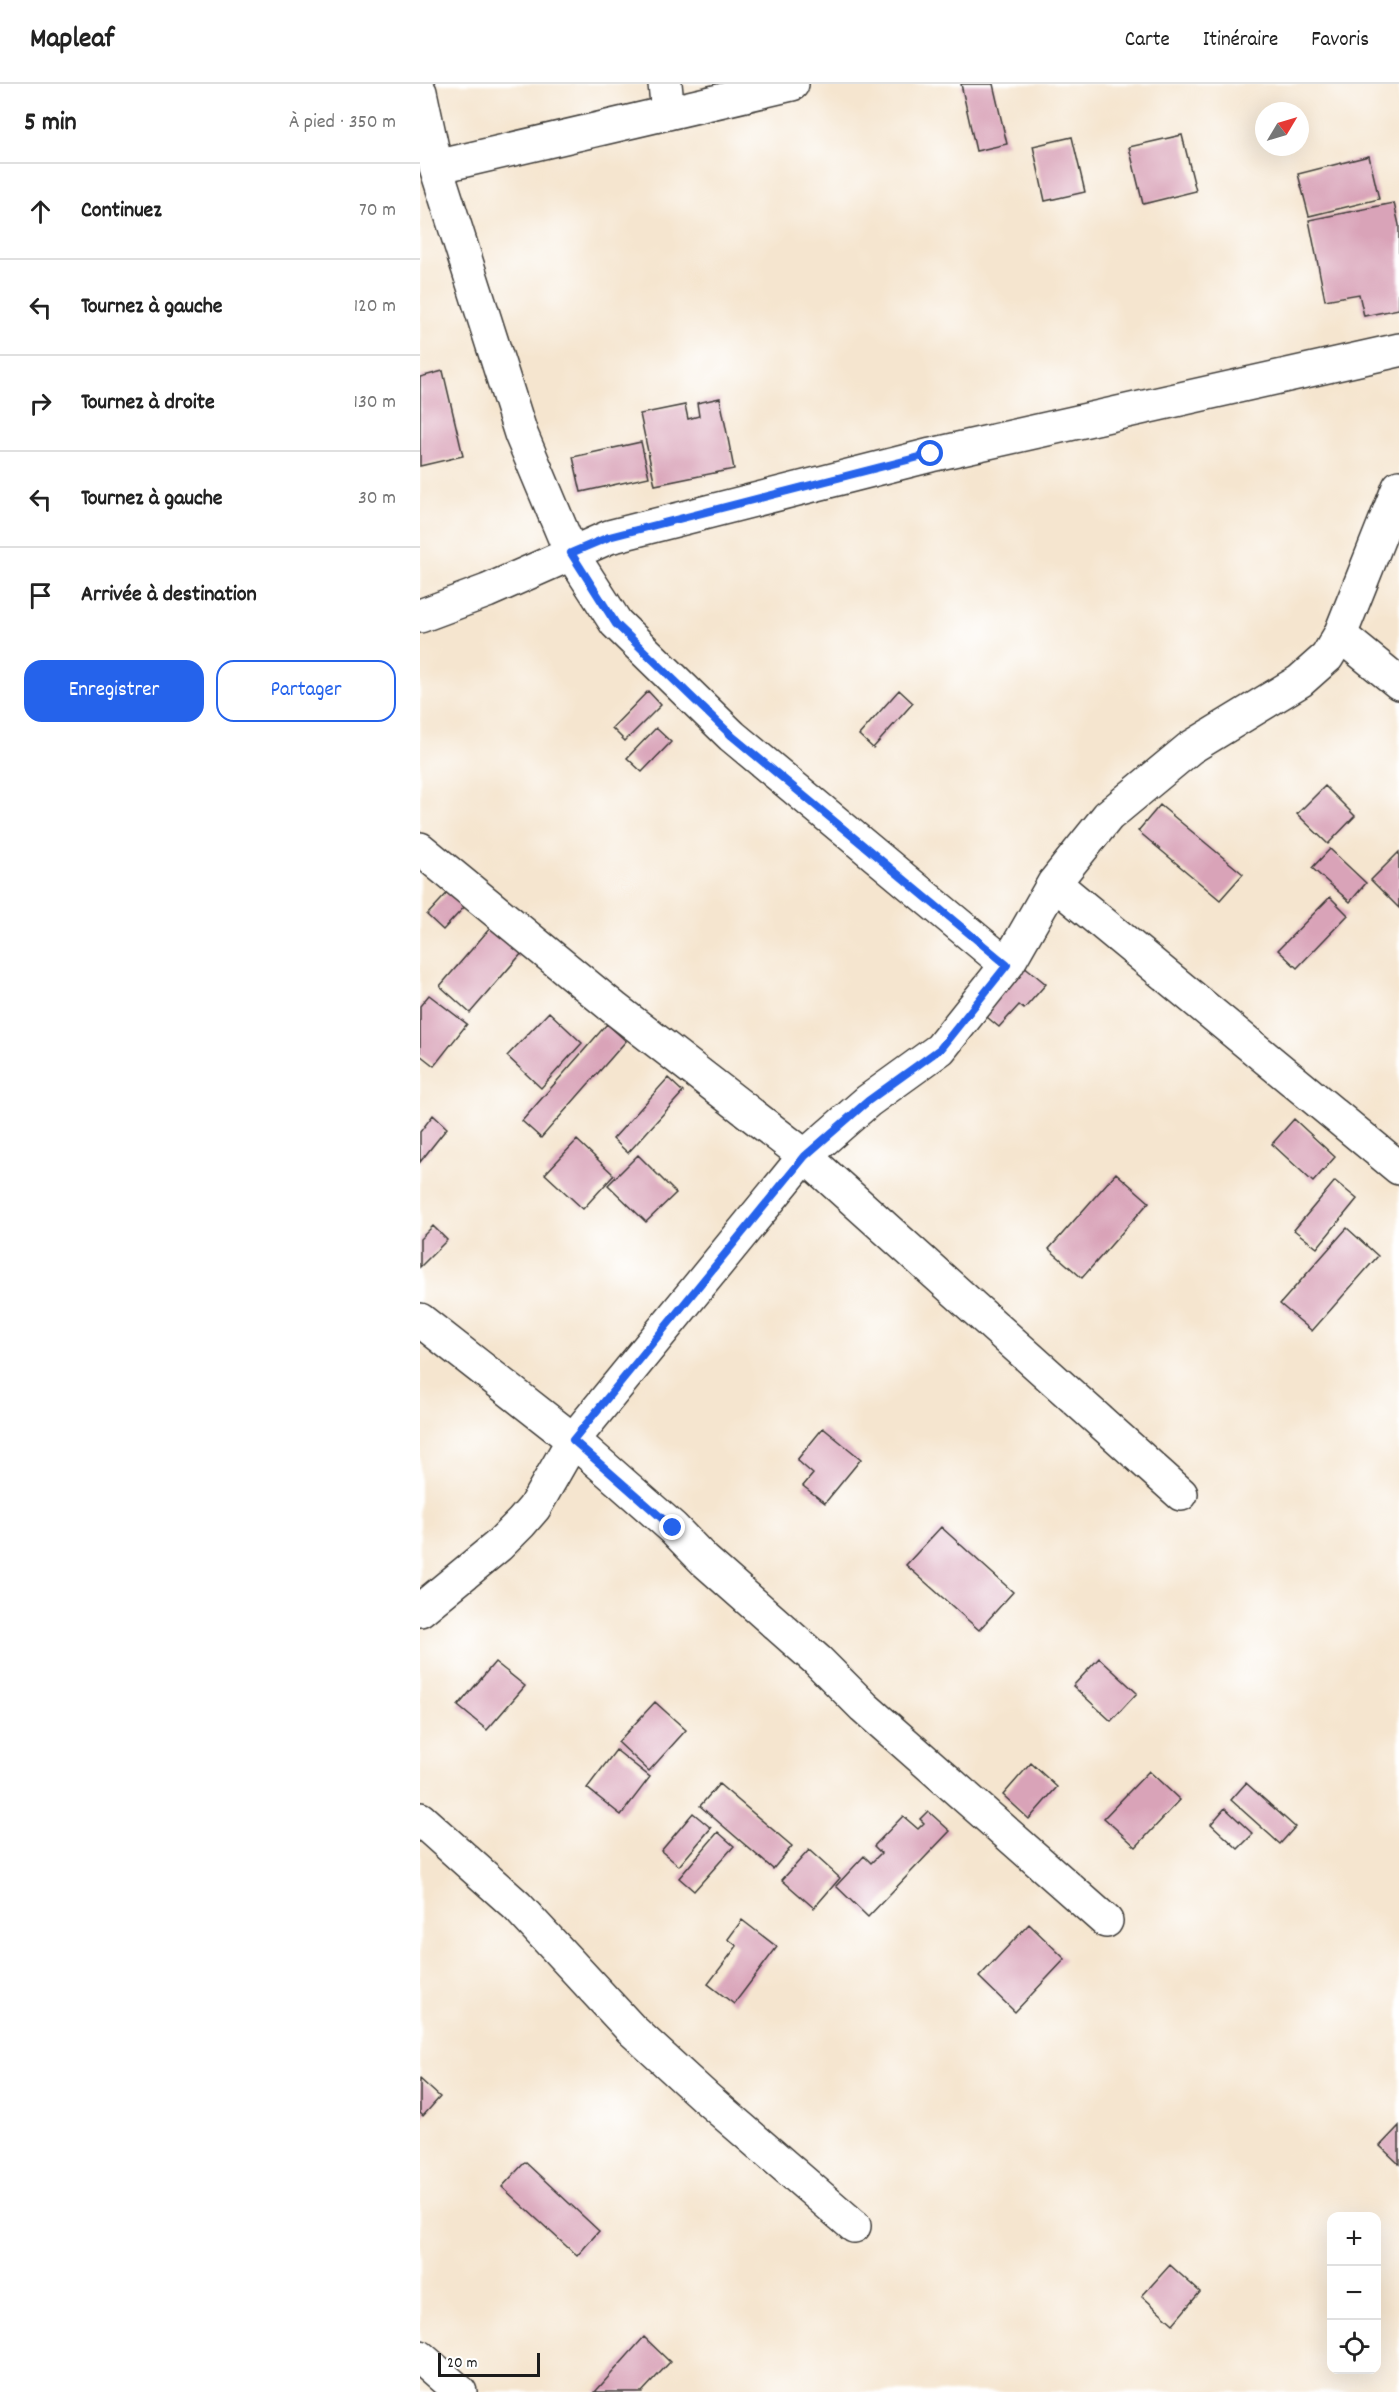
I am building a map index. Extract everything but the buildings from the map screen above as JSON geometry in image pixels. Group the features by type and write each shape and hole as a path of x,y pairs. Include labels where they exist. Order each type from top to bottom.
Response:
{"street":[{"path":"436,166 666,98 792,84"},
{"path":"420,92 436,166 521,434 571,553 616,624 732,736 1007,965"},
{"path":"420,616 487,591 609,537 931,454 1399,350"},
{"path":"420,1610 498,1546 534,1508 573,1440 805,1156 868,1101 940,1049 1007,965 1054,883 1108,816 1190,748 1300,681 1327,657 1340,635 1399,487"},
{"path":"1340,635 1399,683"},
{"path":"420,849 614,1008 805,1156 1181,1494"},
{"path":"1054,883 1399,1168"},
{"path":"420,1320 573,1440 817,1660 864,1707 1106,1921"},
{"path":"420,1819 517,1906 639,2037 854,2226"},
{"path":"420,2357 460,2392"}],"route":[{"path":"673,1528 573,1440 805,1156 868,1101 940,1049 1007,965 950,920 732,736 616,624 571,553 609,537 931,454"}]}
